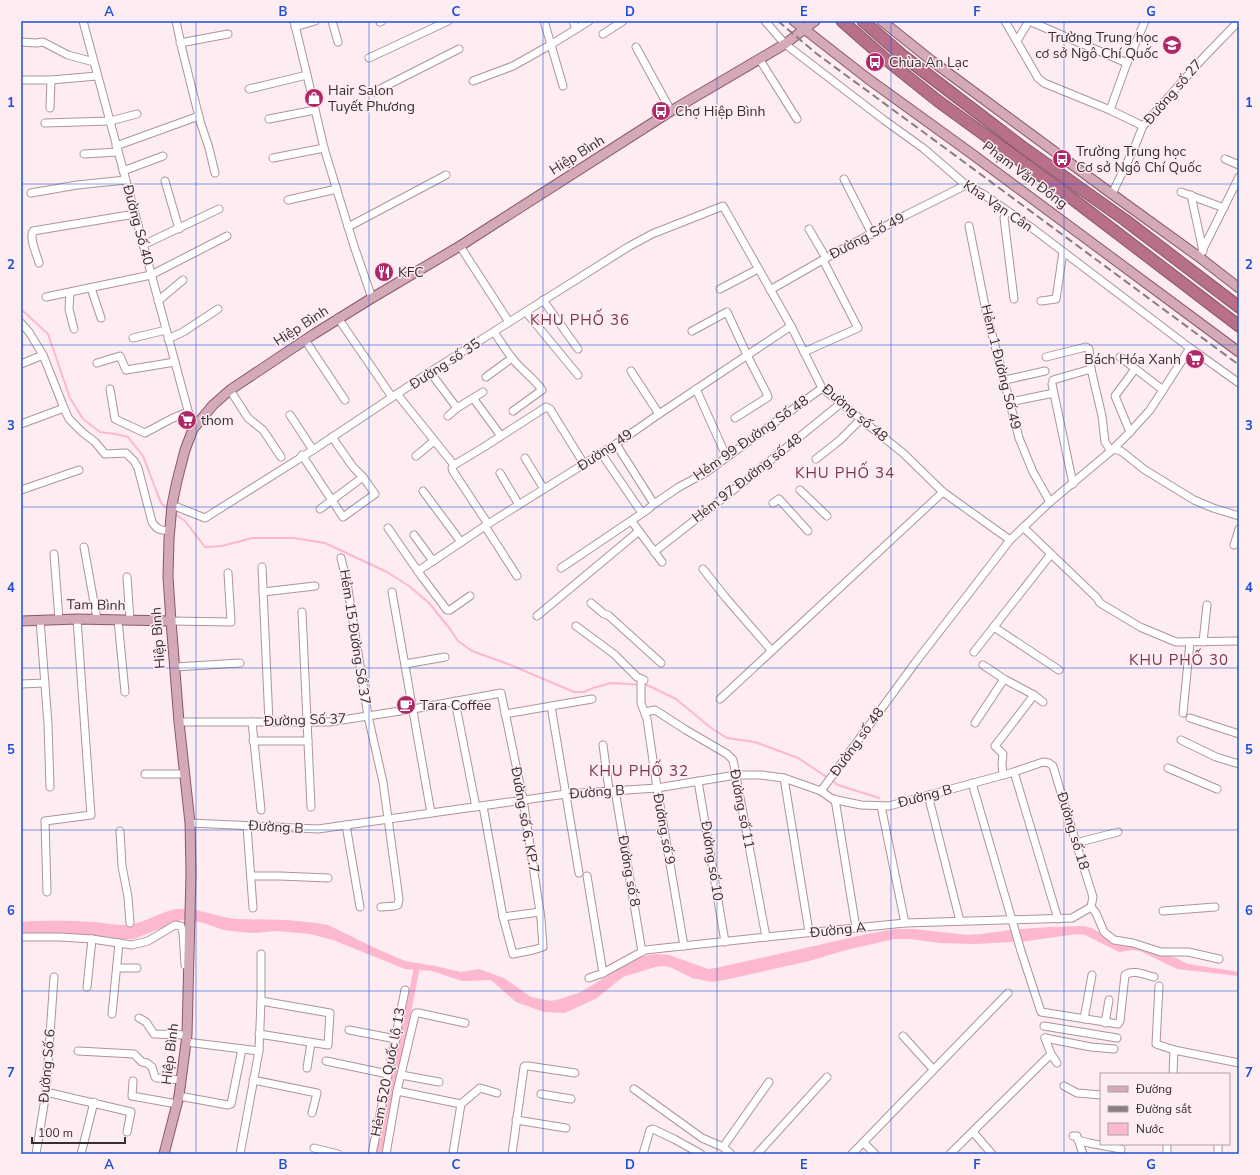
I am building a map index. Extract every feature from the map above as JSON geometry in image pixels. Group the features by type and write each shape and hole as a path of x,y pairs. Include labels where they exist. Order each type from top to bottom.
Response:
{"highway":[{"name":"Phạm Văn Đồng","path":"842,21 883,57 938,101 1066,194 1239,326"},
{"name":"Phạm Văn Đồng","path":"863,21 902,55 1015,141 1124,220 1239,307"}],"main road":[{"name":"Phạm Văn Đồng","path":"794,21 867,78 1239,352"},
{"name":"Hiệp Bình","path":"164,1154 178,1100 187,1039 190,956 190,824 179,722 168,577 172,508 185,450 193,429 213,404 230,390 338,318 460,246 671,111 760,60 785,44 815,21"},
{"path":"882,21 932,61 1112,194 1201,254 1239,288"},
{"name":"Tam Bình","path":"21,621 97,619 171,621"}],"street":[{"name":"Đường Số 40","path":"82,21 193,429"},
{"path":"176,21 180,43 215,173"},
{"path":"315,21 294,24 324,148 354,248 372,298"},
{"path":"332,21 338,42"},
{"path":"369,58 448,21"},
{"path":"544,21 552,44 563,86"},
{"path":"573,21 576,29"},
{"path":"473,81 513,66 589,21"},
{"path":"603,34 623,21"},
{"name":"Kha Vạn Cân","path":"764,21 785,44 923,148 966,185 983,194 1063,252 1239,383"},
{"path":"1005,21 1038,78 1044,83 1110,110 1143,126"},
{"path":"1017,41 1029,21 1127,63"},
{"path":"1110,110 1127,63 1145,21"},
{"name":"Đường số 27","path":"1112,194 1143,126 1204,57 1239,22"},
{"path":"180,43 228,34"},
{"path":"21,42 43,42 68,55 94,62"},
{"path":"636,47 671,111"},
{"path":"374,92 459,49"},
{"path":"760,60 797,119"},
{"path":"249,89 307,75"},
{"path":"21,80 51,80 97,76"},
{"path":"50,108 51,80"},
{"path":"269,119 315,110"},
{"path":"45,123 110,121 137,114"},
{"path":"84,154 117,149 199,116"},
{"path":"273,158 324,148"},
{"path":"123,171 163,156"},
{"path":"1225,159 1239,165"},
{"path":"348,227 446,175"},
{"path":"1201,254 1239,177"},
{"path":"844,179 872,234"},
{"path":"31,193 77,185 126,180"},
{"path":"165,181 179,229"},
{"name":"Đường Số 49","path":"770,290 824,259 966,185"},
{"path":"288,200 337,189"},
{"path":"1181,192 1224,208"},
{"path":"1191,195 1201,254"},
{"name":"Đường số 48","path":"723,206 791,326 822,388 840,404 861,419 866,425 903,453 943,492 1010,540"},
{"name":"Đường số 35","path":"172,508 205,518 302,455 313,450 430,372 628,247 652,234 723,206"},
{"path":"143,245 219,209"},
{"path":"1006,211 1004,218 1014,299"},
{"path":"39,263 32,238 33,231 135,214"},
{"name":"Hẻm 1 Đường Số 49","path":"969,226 986,311 1019,438 1033,472 1050,502"},
{"path":"804,352 858,328 809,229"},
{"path":"46,297 151,275 227,236"},
{"path":"460,246 509,322"},
{"path":"1041,301 1056,299 1063,252"},
{"path":"720,289 758,269"},
{"path":"158,301 183,280"},
{"path":"91,288 101,318"},
{"path":"70,293 69,310 74,329"},
{"path":"543,300 578,348"},
{"path":"168,338 183,332 218,309"},
{"path":"526,312 578,375"},
{"path":"692,331 727,312 768,397 735,418"},
{"path":"338,318 395,396 454,465"},
{"path":"21,323 29,332 43,355 69,419 95,442 106,455 128,454 138,468 152,522 155,527 159,529 170,529"},
{"name":"Đường 49","path":"418,571 486,525 616,444 791,326"},
{"path":"133,338 166,330"},
{"path":"494,332 512,358 536,381 542,390 513,411"},
{"path":"305,340 345,400"},
{"path":"1046,358 1086,347 1089,349 1091,369 1102,416 1105,442 1112,450 1121,451 1145,470 1194,500 1239,516"},
{"name":"Đường số 48","path":"821,791 915,663 1010,540 1050,502 1112,450 1130,432 1150,410 1190,348"},
{"path":"21,364 43,355"},
{"path":"97,363 120,356 126,370 175,362"},
{"path":"1120,357 1163,390"},
{"path":"486,377 512,358"},
{"path":"1072,484 1053,382 1091,369"},
{"path":"1130,432 1114,396 1135,369"},
{"path":"631,371 659,414"},
{"path":"1005,380 1045,371"},
{"path":"430,372 457,408"},
{"name":"Hẻm 99 Đường Số 48","path":"561,568 679,487 705,473 822,388"},
{"path":"110,389 115,419 144,433 188,412"},
{"path":"696,389 723,449"},
{"path":"230,390 248,418 263,430 281,457"},
{"path":"448,416 457,408 483,392"},
{"path":"1010,402 1048,394"},
{"path":"473,398 501,436"},
{"name":"Hẻm 97 Đường số 48","path":"654,552 840,404"},
{"path":"517,576 452,468 454,465 547,407 550,409 584,464"},
{"path":"21,424 64,408"},
{"path":"290,415 313,450"},
{"path":"816,459 840,440 861,419"},
{"path":"302,455 343,517 375,494 363,477 353,467 332,436"},
{"path":"416,456 434,441"},
{"path":"616,444 654,504"},
{"path":"601,453 642,513"},
{"path":"525,458 544,490"},
{"path":"21,490 79,470"},
{"path":"500,473 519,505"},
{"path":"320,508 363,477"},
{"path":"800,490 827,516"},
{"path":"423,491 461,542"},
{"path":"720,699 771,650 943,492"},
{"path":"773,503 779,499 808,531"},
{"path":"633,523 662,562"},
{"path":"1023,527 1097,598 1100,604 1140,627 1176,642 1239,641"},
{"path":"388,528 447,610 450,610 470,596"},
{"path":"1234,545 1239,529"},
{"path":"537,616 639,531"},
{"path":"414,535 433,561"},
{"path":"84,547 97,619"},
{"path":"54,554 58,619"},
{"path":"974,652 1051,554"},
{"name":"Hẻm 15 Đường Sổ 37","path":"341,558 347,583 368,716 383,782 399,899 398,905 381,907"},
{"path":"262,567 269,722"},
{"path":"703,569 771,650"},
{"path":"171,621 231,622 228,573"},
{"path":"126,578 130,620"},
{"path":"262,592 314,586"},
{"path":"392,592 431,813"},
{"path":"591,603 604,614 608,615 661,663"},
{"path":"1203,642 1207,605"},
{"path":"302,612 311,807"},
{"path":"47,892 45,821 91,815 77,619"},
{"path":"40,620 48,724 50,788"},
{"path":"118,620 125,692"},
{"name":"Đường số 9","path":"576,626 614,654 642,681 641,703 645,712 684,946"},
{"path":"994,627 1059,670"},
{"path":"1183,713 1190,642"},
{"path":"405,664 445,657"},
{"path":"175,667 240,663"},
{"path":"983,665 1004,679 1034,695 1043,702"},
{"path":"974,723 1004,679"},
{"path":"21,684 45,683"},
{"name":"Đường Số 37","path":"179,722 329,722 501,693"},
{"name":"Đường số 6, KP.7","path":"501,693 523,799 540,912 543,947 513,954 503,917"},
{"path":"1003,775 1003,754 995,746 1034,695"},
{"path":"505,714 592,699"},
{"path":"455,701 480,806 503,917 540,912"},
{"path":"551,706 580,872"},
{"name":"Đường số 11","path":"645,712 655,710 727,754 733,760 766,936"},
{"path":"1190,718 1239,734"},
{"path":"252,722 261,810"},
{"path":"1181,740 1216,757 1239,764"},
{"path":"254,741 308,741"},
{"name":"Đường số 8","path":"603,745 642,952"},
{"name":"Đường B","path":"190,824 318,829 523,799 612,790 657,788 736,775 761,775 784,778 821,791 832,799 861,805 889,806 1014,772 1043,762"},
{"name":"Đường số 18","path":"1043,762 1049,763 1053,766 1093,897 1091,907"},
{"path":"1168,768 1217,789"},
{"path":"1014,772 1058,919"},
{"path":"144,774 184,774"},
{"path":"784,778 809,932"},
{"name":"Đường số 10","path":"698,781 725,942"},
{"path":"972,783 1021,951 1041,1012 1105,1023 1120,1024 1122,991 1126,973 1132,972 1154,977"},
{"path":"928,795 960,921"},
{"path":"835,799 856,928"},
{"path":"881,806 905,923"},
{"path":"346,825 360,907"},
{"path":"247,826 253,908"},
{"path":"120,831 122,866 128,897 130,923"},
{"path":"1076,843 1118,832"},
{"path":"251,876 328,878"},
{"path":"588,876 603,973"},
{"path":"1091,907 1096,913 1104,932 1114,940 1133,943 1162,952 1188,952 1219,959"},
{"name":"Đường A","path":"589,978 603,973 642,952 684,946 766,936 905,923 1072,918 1091,907"},
{"path":"1163,911 1215,907"},
{"path":"21,937 92,939 132,945 148,941 175,925 181,926 184,941 185,974 189,980"},
{"path":"87,987 92,939"},
{"path":"112,1014 119,943"},
{"path":"240,1154 258,1051 261,1001 261,954"},
{"path":"117,968 138,968"},
{"path":"1084,1019 1092,975"},
{"name":"Đường Số 6","path":"38,1154 46,1092 54,977"},
{"path":"1159,986 1156,1044 1174,1050 1239,1063"},
{"name":"Hẻm 520 Quốc lộ 13","path":"372,1154 405,990"},
{"path":"852,1154 1008,993"},
{"path":"1105,1023 1109,1000"},
{"path":"259,1034 328,1045 330,1013 261,1001"},
{"path":"386,1154 414,1014 416,1013 465,1023"},
{"path":"139,1018 146,1022 154,1034 258,1051"},
{"path":"1044,1026 1117,1038"},
{"path":"349,1030 396,1038"},
{"path":"903,1036 933,1069"},
{"path":"1057,1063 1051,1054 1045,1038 1091,1047 1114,1049"},
{"path":"307,1068 311,1043"},
{"path":"133,1080 132,1096 228,1105 231,1104 242,1049"},
{"path":"1172,1073 1174,1050"},
{"path":"78,1051 134,1054 142,1062 147,1063 152,1067 155,1077 181,1080"},
{"path":"950,1154 1051,1054"},
{"path":"326,1061 388,1074"},
{"path":"512,1154 524,1067 575,1073"},
{"path":"401,1074 439,1082"},
{"path":"757,1154 827,1077"},
{"path":"253,1080 317,1092 312,1113"},
{"path":"723,1147 769,1082"},
{"path":"1064,1086 1077,1093 1100,1096"},
{"path":"452,1153 460,1104 480,1088 497,1092"},
{"path":"634,1089 702,1138 723,1147 731,1154"},
{"path":"398,1091 460,1104"},
{"path":"46,1092 94,1102 131,1112 126,1132"},
{"path":"541,1094 571,1099"},
{"path":"81,1154 94,1102"},
{"path":"516,1120 566,1128"},
{"path":"643,1154 650,1130 653,1129 702,1154"},
{"path":"973,1132 992,1154"},
{"path":"1083,1154 1076,1138 1089,1143 1121,1149"},
{"path":"864,1143 875,1154"},
{"path":"314,1148 338,1154"}],"water":[{"path":"176,909 192,909 237,919 287,920 328,925 405,961 461,972 479,969 504,978 531,997 551,1001 581,992 632,959 648,955 669,955 708,969 895,929 914,929 968,935 1010,930 1084,926 1092,928 1111,940 1176,958 1188,964 1239,972 1239,976 1177,969 1140,951 1133,950 1119,952 1085,935 1077,934 1027,941 977,944 940,943 910,939 894,939 846,950 809,961 712,982 692,978 670,967 655,967 623,977 597,998 565,1013 544,1012 516,1002 491,980 462,981 432,971 405,969 333,940 310,934 277,931 254,933 240,932 224,930 200,922 181,920 134,939 71,935 21,936 21,922 67,921 126,925"}],"waterway":[{"path":"21,309 48,334 70,398 83,419 100,432 128,437 143,456 161,503 169,510"},
{"path":"174,513 185,521 205,547 222,546 252,538 294,538 325,543 387,572 409,586 429,603 458,641 472,651 508,664 574,692 584,692 611,683 647,685 676,699 711,728 727,738 755,742 798,758 828,778"},
{"path":"831,780 838,785 879,798"},
{"path":"378,1154 417,967"}],"railway":[{"path":"778,21 817,54 1239,365"}],"place":[{"name":"Trường Trung học cơ sở Ngô Chí Quốc","path":"1172,45"},
{"name":"Chùa An Lạc","path":"875,62"},
{"name":"Hair Salon Tuyết Phương","path":"314,98"},
{"name":"Chợ Hiệp Bình","path":"661,111"},
{"name":"Trường Trung học Cơ sở Ngô Chí Quốc","path":"1062,159"},
{"name":"KFC","path":"384,272"},
{"name":"Bách Hóa Xanh","path":"1195,359"},
{"name":"thom","path":"187,420"},
{"name":"Tara Coffee","path":"406,705"}],"district":[{"name":"KHU PHỐ 36","path":"580,320"},
{"name":"KHU PHỐ 34","path":"845,473"},
{"name":"KHU PHỐ 30","path":"1179,660"},
{"name":"KHU PHỐ 32","path":"639,771"}]}
